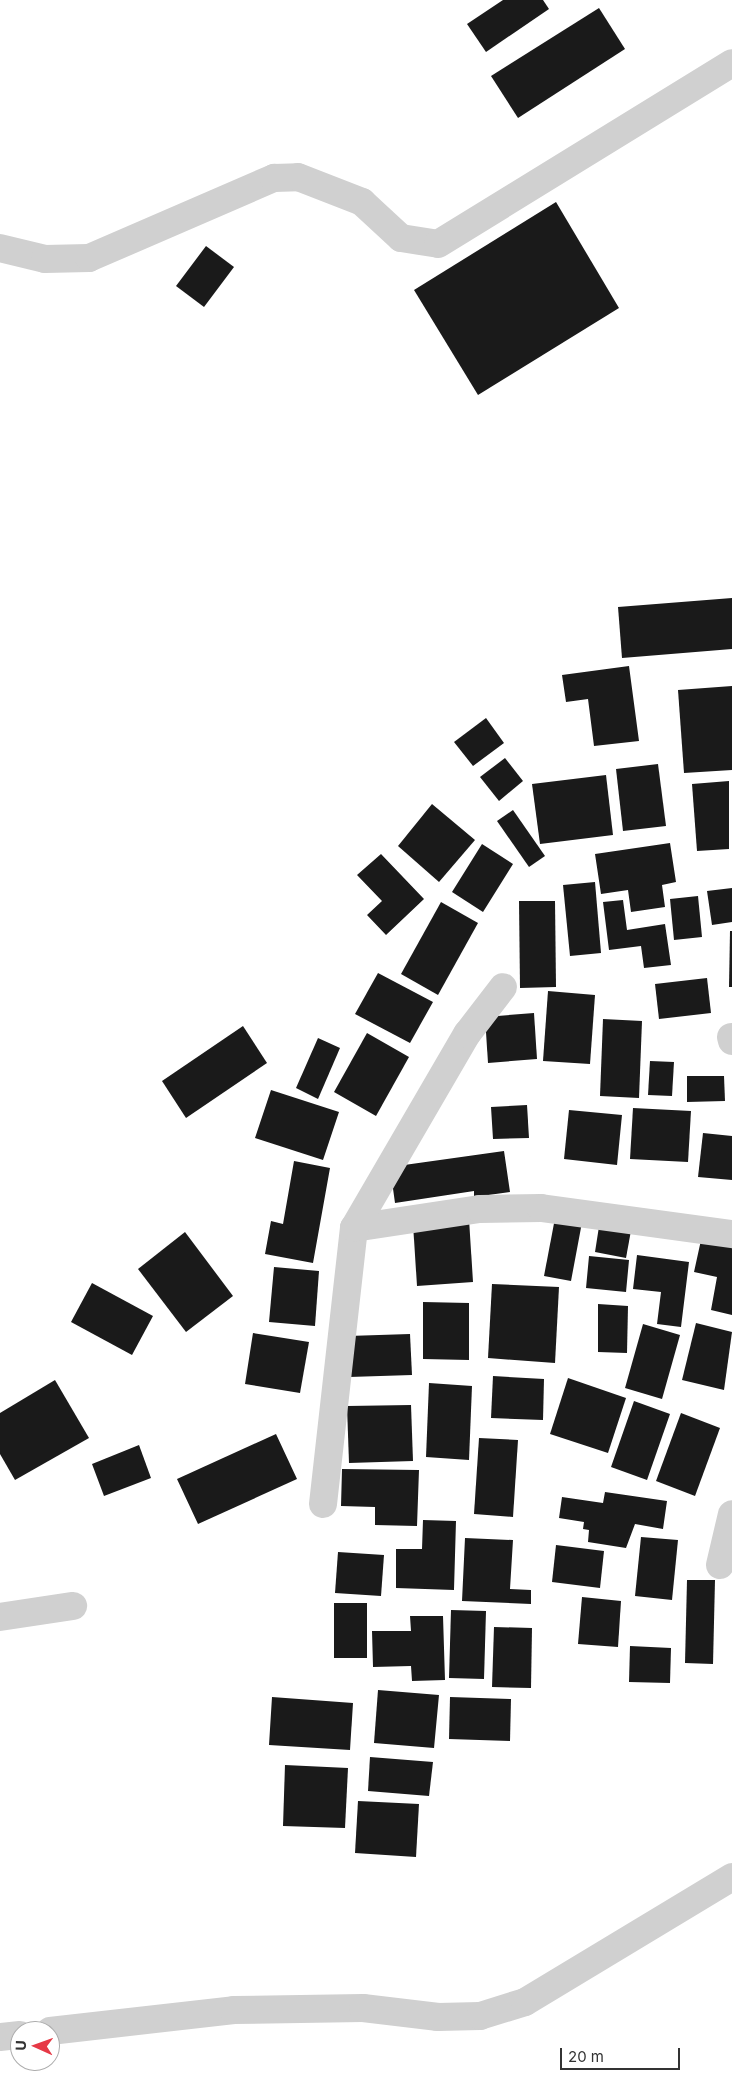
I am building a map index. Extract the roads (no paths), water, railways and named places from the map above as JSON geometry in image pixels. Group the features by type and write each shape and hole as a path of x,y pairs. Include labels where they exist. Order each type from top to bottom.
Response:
{"street":[{"path":"0,248 45,259 89,258 274,178 298,178 362,202 401,238 438,244 732,64"},
{"path":"323,1504 354,1228 467,1034 503,987"},
{"path":"354,1228 480,1209 542,1208 732,1234"},
{"path":"720,1565 732,1514"},
{"path":"0,1617 73,1606"},
{"path":"60,2030 234,2010 363,2008 438,2017 480,2016 525,2002 732,1877"}]}
